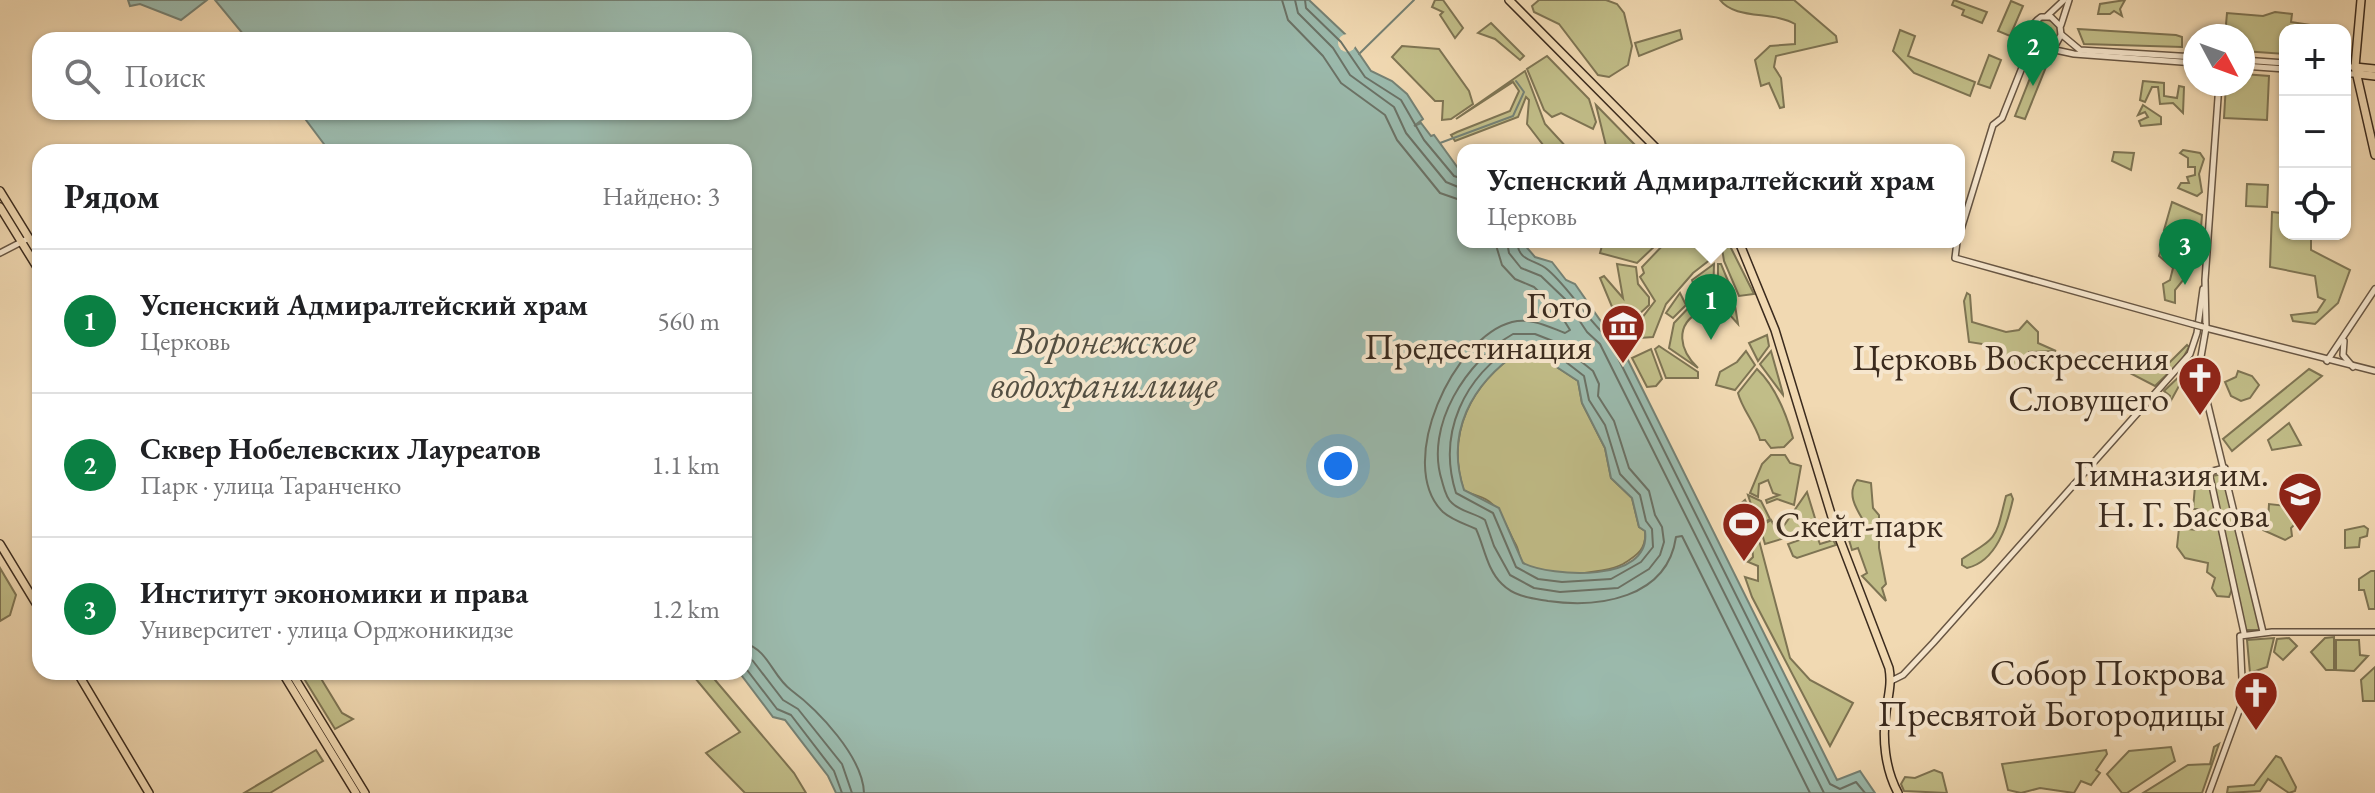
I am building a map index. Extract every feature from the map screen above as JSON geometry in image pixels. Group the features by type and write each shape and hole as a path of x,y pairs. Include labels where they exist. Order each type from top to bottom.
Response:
{"main road":[{"path":"1509,0 1652,144"},
{"path":"2361,0 2357,71 2375,155"},
{"path":"2357,71 2375,69"},
{"path":"2357,71 2375,76"},
{"path":"0,191 32,254"},
{"path":"0,207 32,247"},
{"path":"1742,248 1775,330 1835,527 1878,637 1891,681 1885,713 1886,753 1898,793"},
{"path":"0,544 32,597"},
{"path":"82,680 149,793"},
{"path":"287,680 356,793"},
{"path":"296,680 365,793"}],"street":[{"path":"1965,216 1993,125 2002,118 2027,55 2025,45 2031,29 2037,19 2047,16 2064,0"},
{"path":"2027,55 2056,44 2061,35 2064,0"},
{"path":"2047,16 2060,26"},
{"path":"2031,29 2034,41 2044,47 2074,54 2183,59"},
{"path":"2061,35 2080,50 2183,59"},
{"path":"2255,63 2279,63"},
{"path":"2255,65 2279,68"},
{"path":"2351,69 2357,71"},
{"path":"2351,72 2357,71"},
{"path":"2218,96 2199,368 2263,632"},
{"path":"0,253 25,239"},
{"path":"1957,248 1955,258 2326,362 2375,371"},
{"path":"1891,681 1903,675 1933,643 2190,354 2205,280"},
{"path":"2326,362 2375,289"},
{"path":"2349,329 2343,344 2343,355 2354,368"},
{"path":"2208,792 2243,700 2242,635 2209,472 2225,468"},
{"path":"2242,635 2263,632 2375,632"}],"shaded area":[{"path":"1435,0 1443,0 1463,28 1455,38 1440,15 1443,12 1432,7"},
{"path":"1539,0 1606,0 1617,4 1624,13 1632,46 1628,65 1609,77 1598,75 1559,24 1534,12 1532,6"},
{"path":"1720,0 1794,0 1836,36 1837,42 1776,56 1774,67 1781,78 1784,107 1780,108 1769,83 1761,86 1755,60 1770,46 1795,44 1795,24 1735,10"},
{"path":"1954,0 1987,12 1982,23 1962,15 1964,10 1952,5"},
{"path":"2125,0 2120,9 2122,16 2114,11 2098,14 2100,4"},
{"path":"2011,1 2023,6 2010,36 1998,31"},
{"path":"2275,12 2292,14 2291,22 2304,24 2279,24 2279,54 2255,52 2255,24 2226,24 2227,13 2263,16"},
{"path":"2046,20 2054,24 2058,32 2054,40 2046,44 2038,40 2034,32 2038,24"},
{"path":"1491,23 1524,56 1520,60 1495,39 1478,33"},
{"path":"2078,29 2176,35 2182,37 2182,47 2084,44"},
{"path":"1680,30 1682,39 1639,56 1635,43"},
{"path":"1900,30 1915,36 1908,56 1975,82 1970,96 1914,73 1893,51"},
{"path":"1402,46 1439,49 1469,91 1473,104 1451,119 1442,120 1443,101 1435,101 1392,57"},
{"path":"1989,55 2001,60 1990,88 1978,84"},
{"path":"1547,56 1589,99 1596,122 1593,129 1561,113 1552,117 1544,110 1527,69"},
{"path":"2036,63 2046,67 2025,119 2015,116"},
{"path":"1525,71 1545,124 1563,144 1542,144 1527,124 1529,100 1526,97 1518,117 1455,141 1451,135 1510,111 1519,91 1513,82 1456,119"},
{"path":"2255,75 2269,76 2267,120 2224,118 2225,96 2255,96"},
{"path":"2143,81 2164,83 2164,96 2177,98 2179,86 2183,87 2183,113 2173,103 2160,104 2158,87 2152,87 2145,102 2140,100"},
{"path":"1596,105 1634,144 1606,144"},
{"path":"2143,105 2161,117 2161,124 2141,126 2139,121 2148,117 2145,112 2138,115"},
{"path":"2183,150 2200,153 2204,159 2199,174 2202,192 2197,196 2178,188 2181,183 2189,183 2187,177 2195,175 2195,167 2188,167 2188,158 2180,153"},
{"path":"2114,152 2134,153 2131,170 2112,161"},
{"path":"2247,184 2268,185 2267,207 2246,206"},
{"path":"2172,202 2202,215 2200,241 2164,230"},
{"path":"2272,212 2279,213 2279,240 2311,240 2311,250 2350,270 2338,303 2315,324 2293,321 2291,315 2317,312 2325,300 2318,297 2315,276 2270,267"},
{"path":"1601,248 1653,248 1637,263 1600,253"},
{"path":"1660,248 1713,248 1711,259 1693,273 1666,304 1653,337 1640,338 1642,318 1655,301 1640,277 1644,273 1642,267"},
{"path":"1722,248 1731,248 1754,294 1739,296 1724,261"},
{"path":"2161,249 2175,258 2178,271 2183,273 2184,279 2175,290 2175,303 2165,300 2163,284 2170,280 2173,268 2159,256"},
{"path":"1617,264 1636,267 1638,284 1649,297 1649,305 1636,317 1631,317 1629,330 1638,331 1638,338 1625,338 1600,278 1604,276 1623,298"},
{"path":"1714,264 1713,298 1703,311 1692,280"},
{"path":"1718,264 1721,264 1733,293 1738,324 1730,315 1718,310"},
{"path":"1680,293 1686,305 1673,318 1666,313"},
{"path":"1967,293 1970,295 1972,322 2006,332 2019,330 2027,321 2038,332 2038,343 2056,351 2029,352 2028,369 2000,364 2002,353 1995,346 1969,342 1964,301"},
{"path":"1697,299 1701,311 1686,323 1682,338 1687,354 1698,368 1669,348 1674,323"},
{"path":"1767,335 1769,346 1758,361 1749,343"},
{"path":"2187,345 2189,347 2182,360 2155,386 2124,370 2125,364 2147,372 2154,371 2154,362 2168,364"},
{"path":"1659,346 1698,372 1698,378 1666,378 1655,349"},
{"path":"1651,349 1662,379 1656,386 1647,387 1632,358"},
{"path":"1520,351 1551,359 1552,364 1578,381 1582,403 1605,448 1611,478 1632,498 1639,527 1645,531 1645,542 1640,550 1623,564 1572,574 1531,568 1522,561 1497,509 1485,499 1464,491 1458,449 1466,412 1488,379"},
{"path":"1746,351 1755,365 1735,390 1716,385 1720,372 1737,362"},
{"path":"1771,351 1783,394 1783,395 1760,364"},
{"path":"1757,369 1775,392 1787,419 1793,438 1784,447 1771,448 1765,440 1760,440 1740,399 1738,393"},
{"path":"2309,369 2322,376 2232,451 2223,439"},
{"path":"2194,370 2180,384 2168,406 2170,396 2164,391 2185,371"},
{"path":"2238,371 2252,376 2259,385 2250,398 2241,401 2231,396 2225,382 2236,377"},
{"path":"2289,423 2301,445 2272,450 2268,440"},
{"path":"1771,455 1785,455 1790,463 1801,466 1794,505 1777,499 1767,503 1766,500 1779,495 1773,493 1768,480 1759,484 1758,497 1750,493 1762,464"},
{"path":"2223,474 2259,630 2245,630 2212,476"},
{"path":"1857,480 1871,483 1873,508 1879,515 1879,548 1886,584 1882,588 1886,601 1862,576 1867,573 1858,548 1852,550 1849,540 1863,520 1852,495"},
{"path":"2210,483 2232,589 2229,597 2217,596 2212,588 2215,578 2207,572 2208,563 2185,558 2177,547 2179,528 2196,530 2196,521 2202,520 2200,509 2193,509 2195,486"},
{"path":"1807,492 1818,528 1765,544 1760,527 1771,520 1776,529 1783,527"},
{"path":"2011,494 2013,499 2008,520 1993,550 1977,564 1967,568 1962,565 1962,559 1994,535 2006,496"},
{"path":"1748,495 1761,501 1770,519 1758,526"},
{"path":"1745,500 1756,526 1741,529 1728,526 1729,514"},
{"path":"2286,501 2296,502 2298,521 2291,528 2292,536 2285,540 2263,530 2261,521 2268,521 2269,504 2286,506"},
{"path":"2364,526 2368,529 2367,536 2360,538 2359,547 2345,548 2345,530"},
{"path":"1756,529 1790,658 1810,680 1853,703 1830,746 1752,597 1745,577 1758,581 1758,566 1748,562 1753,557 1752,543 1743,536"},
{"path":"1816,534 1820,544 1833,540 1836,545 1797,558 1793,556 1788,544"},
{"path":"0,568 16,595 10,615 0,621"},
{"path":"2375,571 2375,609 2369,609 2364,590 2359,590 2359,579"},
{"path":"2334,637 2334,670 2326,670 2311,652 2325,638"},
{"path":"2274,638 2267,667 2250,673 2247,640"},
{"path":"2289,638 2297,646 2283,660 2274,652 2277,639"},
{"path":"2336,640 2359,640 2360,655 2368,656 2354,671 2336,670"},
{"path":"2375,667 2375,701 2363,701 2361,680"},
{"path":"305,680 322,680 342,713 353,719 335,729"},
{"path":"697,680 715,680 794,773 806,793 745,793 706,753 740,732"},
{"path":"2219,744 2202,793 2143,793 2188,765 2210,764 2214,747"},
{"path":"2171,747 2175,761 2127,793 2122,793 2107,774 2129,751"},
{"path":"316,750 323,761 270,793 244,793"},
{"path":"2106,750 2107,754 2096,770 2100,773 2091,785 2081,781 2074,793 2040,788 2021,793 2008,790 2002,764"},
{"path":"2276,756 2281,758 2296,787 2295,791 2289,793 2268,779 2260,791 2227,793 2228,787 2254,785"},
{"path":"1934,770 1942,773 1947,793 1904,791 1901,784 1905,777 1915,778"}],"water":[{"path":"128,0 207,0 181,20 140,4 130,6"},
{"name":"Воронежское водохранилище","path":"215,0 1309,0 1347,36 1371,71 1392,81 1407,94 1423,119 1414,126 1421,123 1431,136 1434,135 1457,167 1457,248 1527,248 1535,257 1552,262 1566,280 1575,284 1600,320 1614,332 1837,780 1860,771 1875,793 836,793 828,776 785,720 773,717 745,680 752,680 752,144 324,144 306,120 752,120 752,32 241,32","holes":["1520,351 1551,359 1552,364 1578,381 1582,403 1605,448 1611,478 1632,498 1639,527 1645,531 1643,548 1633,560 1617,568 1576,573 1523,563 1499,508 1464,490 1459,469 1460,430 1476,394 1503,364"]}],"pier":[{"path":"1343,34 1351,34 1356,43 1354,50 1343,52 1338,47 1338,39"}],"waterway":[{"path":"1359,54 1414,0"},
{"path":"1440,143 1513,116 1524,92 1516,81"}],"place":[{"name":"Сквер Нобелевских Лауреатов","path":"2033,86"},
{"name":"Институт экономики и права","path":"2185,285"},
{"name":"Успенский Адмиралтейский храм","path":"1711,340"},
{"name":"Гото Предестинация","path":"1623,365"},
{"name":"Церковь Воскресения Словущего","path":"2200,417"},
{"name":"Гимназия им. Н. Г. Басова","path":"2300,533"},
{"name":"Скейт-парк","path":"1744,563"},
{"name":"Собор Покрова Пресвятой Богородицы","path":"2256,732"}]}
